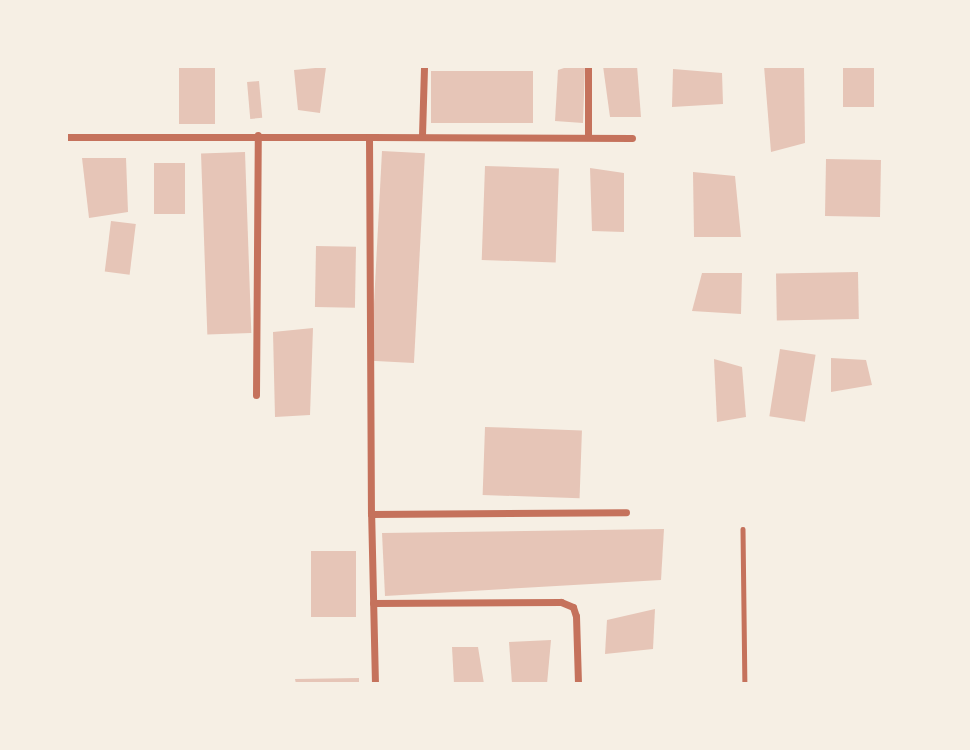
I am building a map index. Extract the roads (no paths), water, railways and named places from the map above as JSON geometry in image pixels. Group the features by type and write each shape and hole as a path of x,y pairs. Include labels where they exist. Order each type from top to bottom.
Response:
{"street":[{"path":"422,135 424,66"},
{"path":"588,66 588,137"},
{"path":"256,395 258,135"},
{"path":"66,137 422,135 632,138"},
{"path":"369,137 370,514 375,684"},
{"path":"370,514 625,512"},
{"path":"373,603 561,602 573,607 576,616 578,684"}],"lane":[{"path":"743,529 745,684"}]}
